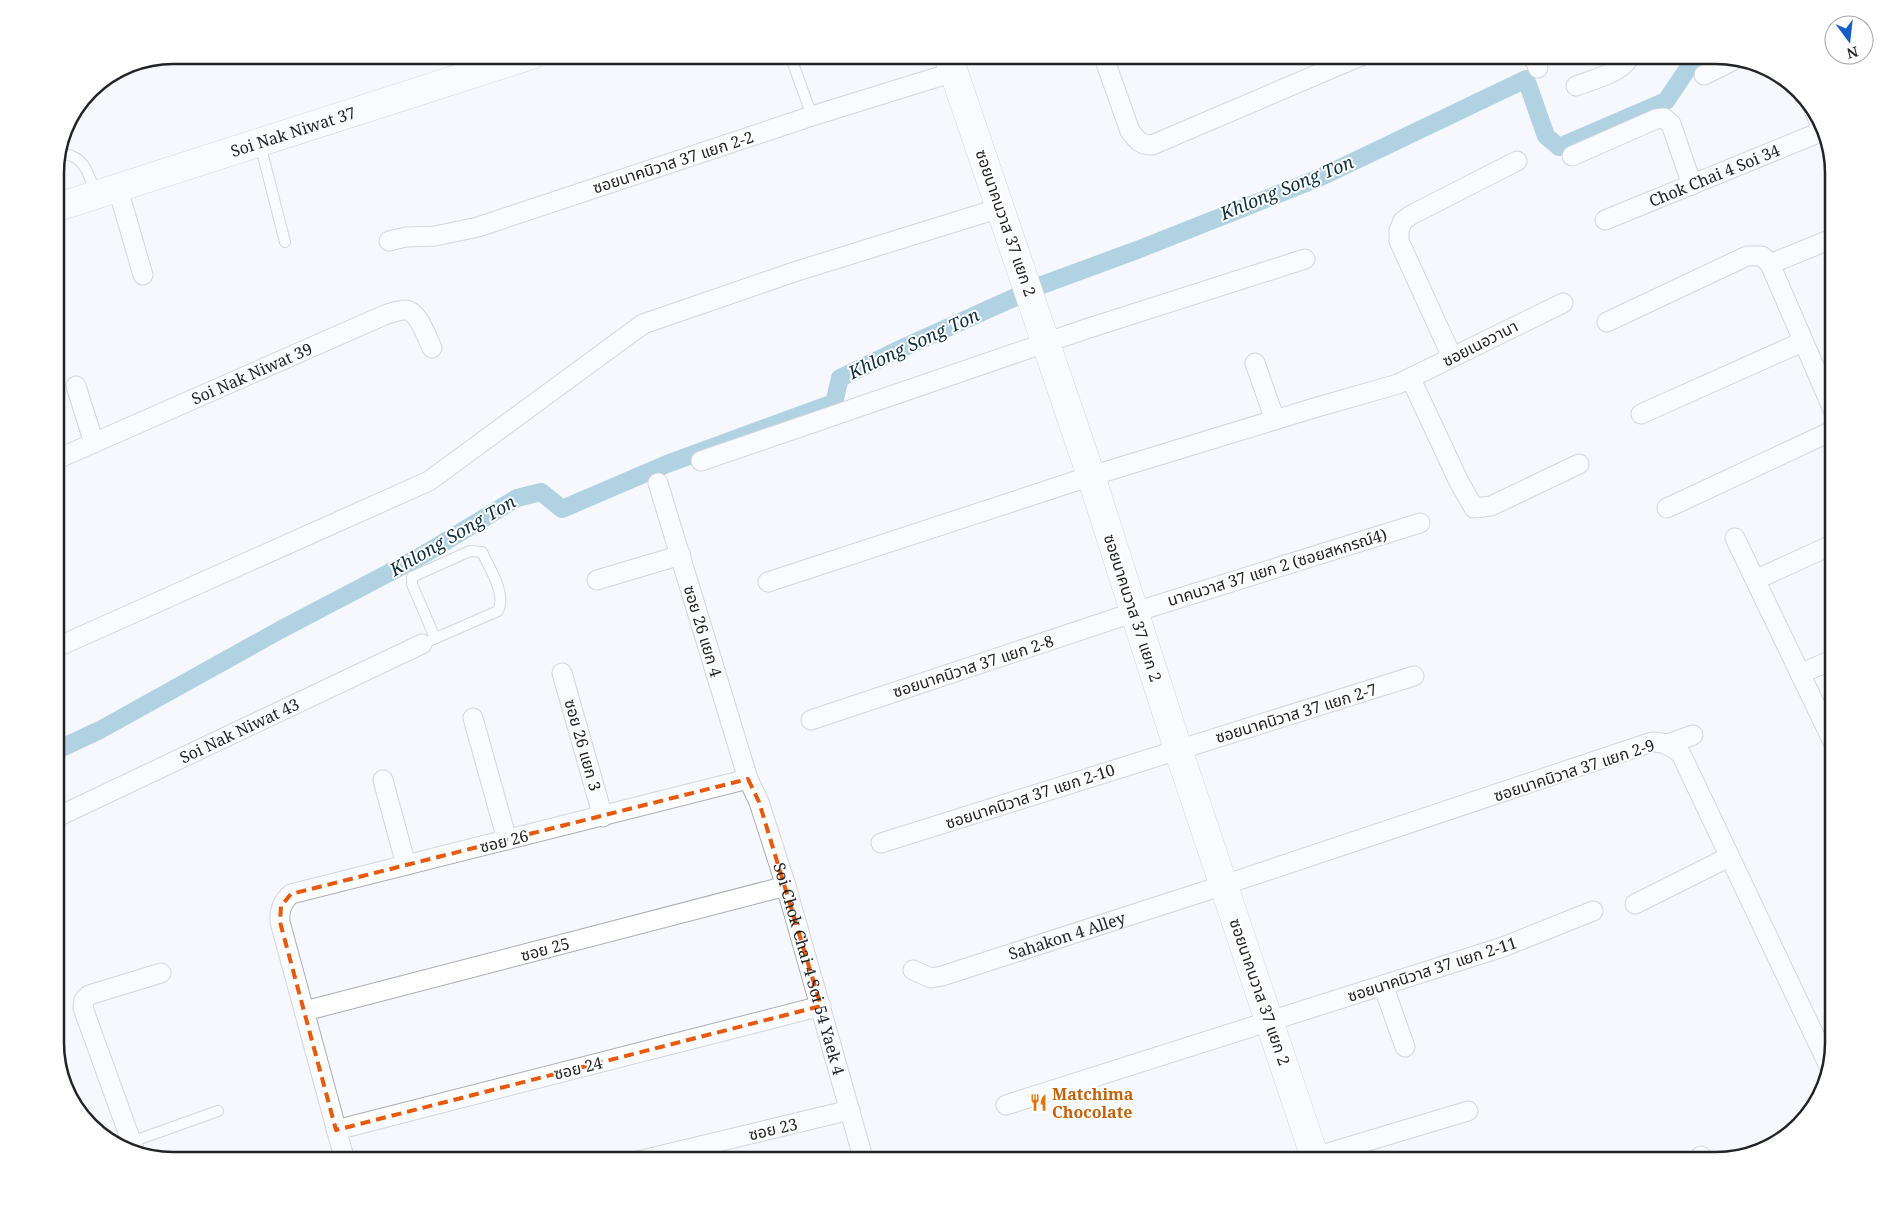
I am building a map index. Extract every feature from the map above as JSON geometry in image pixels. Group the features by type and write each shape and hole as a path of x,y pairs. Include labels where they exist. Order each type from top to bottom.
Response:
{"street":[{"name":"Soi Nak Niwat 37","path":"64,205 504,64"},
{"name":"ซอยนาคนิวาส 37 แยก 2-2","path":"389,241 406,237 435,236 478,226 812,116 948,64"},
{"name":"ซอยนาคนวาส 37 แยก 2","path":"951,64 1047,343 1178,749 1270,1021 1309,1152"},
{"path":"1105,64 1130,131 1137,141 1143,145 1152,145 1342,64"},
{"path":"1576,86 1619,69 1625,64"},
{"path":"1704,75 1726,64"},
{"path":"1572,156 1656,119 1664,118 1671,124 1692,185"},
{"name":"Chok Chai 4 Soi 34","path":"1605,220 1817,133"},
{"path":"1452,357 1408,266 1399,241 1399,230 1403,221 1410,215 1517,161"},
{"path":"107,192 143,275"},
{"path":"64,644 429,481 643,324 794,272 1000,208"},
{"path":"1770,264 1825,242"},
{"path":"1608,322 1747,256 1762,256 1770,264 1825,392"},
{"path":"701,461 1047,343 1305,259"},
{"name":"ซอยเนอวานา","path":"768,582 1091,476 1404,382 1563,303"},
{"name":"Soi Nak Niwat 39","path":"64,456 388,314 403,310 415,315 432,348"},
{"path":"1642,414 1802,342"},
{"path":"1255,363 1275,420"},
{"path":"1404,382 1474,508 1491,506 1579,464"},
{"path":"76,386 94,443"},
{"path":"1667,508 1825,434"},
{"name":"ซอย 26 แยก 4","path":"658,483 748,779"},
{"name":"นาคนวาส 37 แยก 2 (ซอยสหกรณ์4)","path":"1135,612 1420,522"},
{"path":"1735,538 1825,725"},
{"path":"1755,580 1825,548"},
{"path":"597,580 681,555"},
{"name":"ซอยนาคนิวาส 37 แยก 2-8","path":"811,720 1135,612"},
{"name":"Soi Nak Niwat 43","path":"64,814 428,641"},
{"path":"1800,674 1825,663"},
{"name":"ซอย 26 แยก 3","path":"562,673 604,817"},
{"name":"ซอยนาคนิวาส 37 แยก 2-7","path":"1178,749 1414,676"},
{"path":"473,718 507,840"},
{"path":"1668,744 1693,735"},
{"name":"ซอยนาคนิวาส 37 แยก 2-9","path":"1224,885 1652,742 1668,744 1680,754 1824,1056"},
{"name":"ซอยนาคนิวาส 37 แยก 2-10","path":"882,843 1178,749"},
{"name":"ซอย 26","path":"305,1011 280,922 281,906 291,894 604,817 748,779"},
{"name":"Soi Chok Chai 4 Soi 54 Yaek 4","path":"748,779 759,802 786,886 862,1152"},
{"path":"383,780 406,865"},
{"path":"1635,904 1729,857"},
{"name":"Sahakon 4 Alley","path":"913,970 931,978 942,976 1224,885"},
{"name":"ซอย 25","path":"305,1011 786,886"},
{"name":"ซอยนาคนิวาส 37 แยก 2-11","path":"1270,1021 1503,948 1593,911"},
{"path":"131,1144 83,1008 84,1000 89,995 161,973"},
{"path":"1383,985 1405,1046"},
{"name":"ซอย 24","path":"336,1130 821,1006"},
{"path":"305,1011 342,1152"},
{"path":"1006,1105 1270,1021"},
{"name":"ซอย 23","path":"675,1152 850,1110"},
{"path":"1337,1152 1468,1111"}],"lane":[{"path":"793,64 812,116"},
{"path":"260,143 285,242"},
{"path":"66,154 75,156 81,160 107,192"},
{"path":"470,550 482,552 501,596 501,605 498,611 428,641 412,584 412,577 470,550"},
{"path":"135,1145 218,1111"}],"highlighted area":[{"path":"748,779 759,802 821,1006 336,1130 280,922 281,906 291,894"}],"waterway":[{"name":"Khlong Song Ton","path":"64,747 100,730 280,630 423,555 517,498 541,492 562,509 667,464 834,403 840,378 896,351 1042,285 1137,250 1319,178 1526,79 1546,136 1559,147 1666,101 1691,64"}],"place":[{"name":"Matchima Chocolate","path":"1038,1103"}]}
